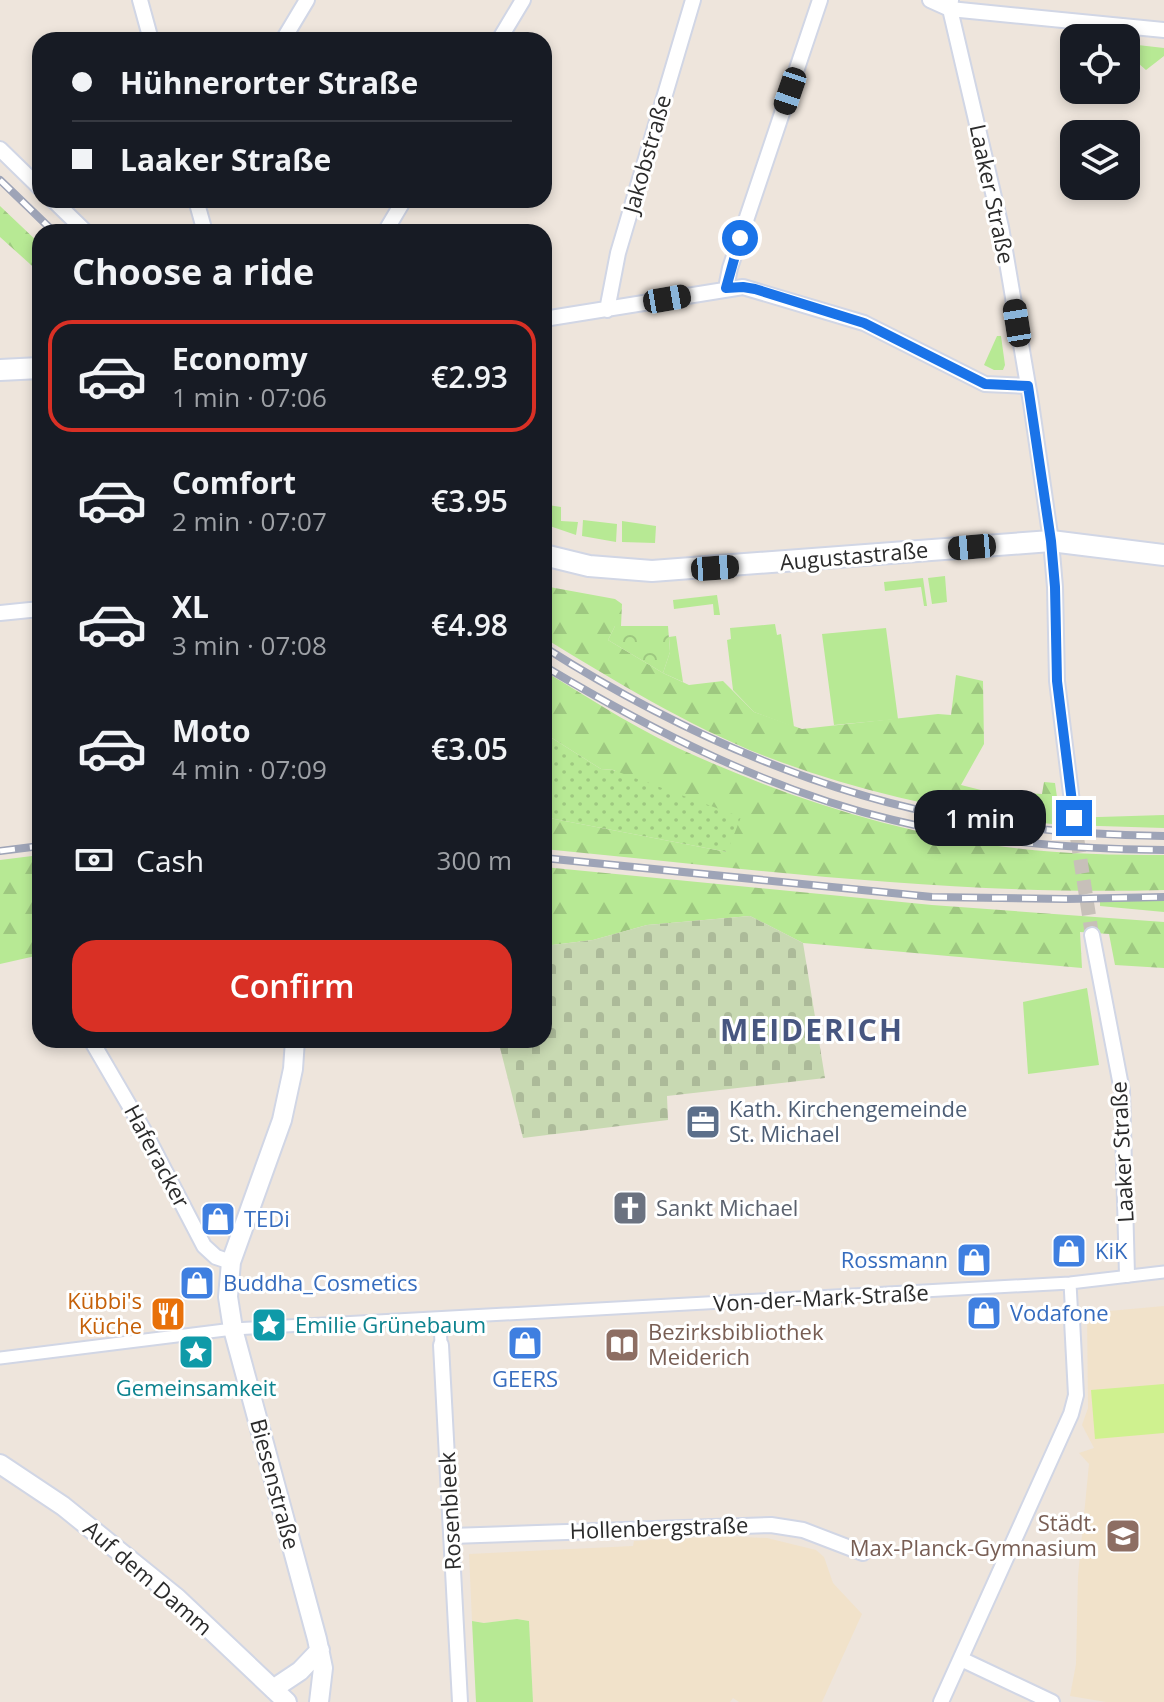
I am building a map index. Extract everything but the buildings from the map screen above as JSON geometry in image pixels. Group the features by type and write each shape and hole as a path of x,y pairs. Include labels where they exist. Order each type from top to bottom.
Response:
{"main road":[{"path":"0,370 32,368"},
{"name":"Augustastraße","path":"552,557 626,571 683,570 1051,541 1164,555"}],"street":[{"path":"140,0 149,32"},
{"path":"288,32 307,0"},
{"path":"504,32 523,0"},
{"name":"Jakobstraße","path":"607,310 618,253 693,0"},
{"path":"726,288 730,268 820,0"},
{"path":"930,0 1164,30"},
{"name":"Laaker Straße","path":"950,4 1001,227 1028,386 1051,541 1057,681 1074,818"},
{"path":"0,149 32,180"},
{"path":"61,208 78,224"},
{"path":"552,318 743,287 864,323 985,384 1028,386"},
{"path":"0,613 32,610"},
{"name":"Laaker Straße","path":"1092,935 1122,1091 1127,1275"},
{"name":"Haferacker","path":"96,1048 143,1129 204,1246 216,1257 231,1262"},
{"name":"Biesenstraße","path":"294,1048 282,1120 231,1262 228,1297 233,1329 320,1650 323,1668 319,1702"},
{"name":"Von-der-Mark-Straße","path":"0,1358 233,1329 1070,1283 1164,1272"},
{"path":"941,1702 1071,1414 1076,1395 1070,1283"},
{"name":"Rosenbleek","path":"440,1319 460,1702"},
{"name":"Auf dem Damm","path":"0,1464 63,1506 177,1598 280,1696"},
{"name":"Hollenbergstraße","path":"451,1536 771,1525 803,1530 863,1553"},
{"path":"280,1696 320,1650"},
{"path":"961,1659 1052,1702"}],"shaded area":[{"name":"Städt. Max-Planck-Gymnasium","path":"1164,1306 1164,1702 1106,1702 1070,1696 1076,1664 1078,1576 1089,1464 1079,1453 1094,1448 1082,1425 1088,1408 1087,1313"},
{"path":"719,1536 767,1538 816,1550 824,1557 833,1583 862,1614 822,1702 739,1702 733,1698 730,1702 533,1702 529,1621 472,1621 469,1554 633,1546 634,1541"}],"green space":[{"path":"1140,45 1164,48 1164,56 1146,70 1140,65"},
{"path":"0,206 32,236 32,266 0,237"},
{"path":"997,336 1001,336 1003,370 984,365"},
{"path":"552,506 561,507 561,521 578,522 576,535 552,527"},
{"path":"583,520 617,524 616,542 582,536"},
{"path":"622,521 656,526 655,543 622,542"},
{"path":"945,576 947,602 932,604 928,578"},
{"path":"923,578 927,606 924,606 921,587 885,591 884,582"},
{"path":"552,587 615,599 622,604 621,626 615,626 608,640 689,685 723,681 754,712 802,729 951,715 956,675 983,681 984,744 961,785 985,791 1042,794 1044,782 1055,783 1061,825 950,808 841,782 741,746 655,703 552,643"},
{"path":"717,595 720,615 714,615 713,604 674,609 673,600"},
{"path":"775,624 777,635 781,634 794,727 754,712 733,690 727,640 731,639 730,628"},
{"path":"615,626 668,626 670,652 663,673 608,640"},
{"path":"886,628 898,719 834,725 822,634"},
{"path":"676,636 683,682 663,673 670,652 669,637"},
{"path":"552,676 678,748 735,773 849,813 927,833 1006,847 1085,854 1164,855 1164,890 1086,891 931,885 552,850 552,819 727,852 614,770 601,769 552,738"},
{"path":"552,738 601,769 613,770 741,817 727,852 552,819"},
{"path":"1164,815 1164,828 1067,825 1066,818"},
{"path":"32,856 32,957 0,964 0,860"},
{"path":"552,868 932,905 1164,922 1164,968 1115,965 1109,934 1080,932 1082,968 803,943 750,916 647,925 593,940 552,945"},
{"path":"1164,899 1164,912 1100,906 1100,901"},
{"path":"750,916 803,943 825,1078 667,1096 668,1120 523,1138 500,1048 552,1048 552,945 593,940 647,925"},
{"path":"1087,988 1099,1065 1028,1074 1023,1002"},
{"path":"1164,1384 1164,1433 1095,1439 1091,1390"},
{"path":"517,1619 529,1621 533,1702 476,1702 472,1621 484,1623"}],"tunnel":[{"path":"1074,818 1092,935"}],"railway":[{"path":"0,180 46,224"},
{"path":"552,652 641,704 692,729 796,773 849,791 903,806 984,822 1061,831 1164,836"},
{"path":"552,671 712,756 847,807 926,828 994,839 1061,846 1164,850"},
{"path":"0,851 32,847"},
{"path":"552,859 932,897 1164,897"}],"place":[{"name":"Kath. Kirchengemeinde St. Michael","path":"703,1122"},
{"name":"Sankt Michael","path":"630,1208"},
{"name":"TEDi","path":"218,1219"},
{"name":"KiK","path":"1069,1251"},
{"name":"Rossmann","path":"974,1260"},
{"name":"Buddha_Cosmetics","path":"197,1283"},
{"name":"Vodafone","path":"984,1313"},
{"name":"Kübbi's Küche","path":"168,1314"},
{"name":"Emilie Grünebaum","path":"269,1325"},
{"name":"GEERS","path":"525,1343"},
{"name":"Bezirksbibliothek Meiderich","path":"622,1345"},
{"name":"Gemeinsamkeit","path":"196,1352"},
{"name":"Städt. Max-Planck-Gymnasium","path":"1123,1536"}],"district":[{"name":"MEIDERICH","path":"812,1031"}],"route":[{"path":"740,238 726,288 755,289 864,323 985,384 1028,386 1051,541 1057,681 1074,818"}]}
